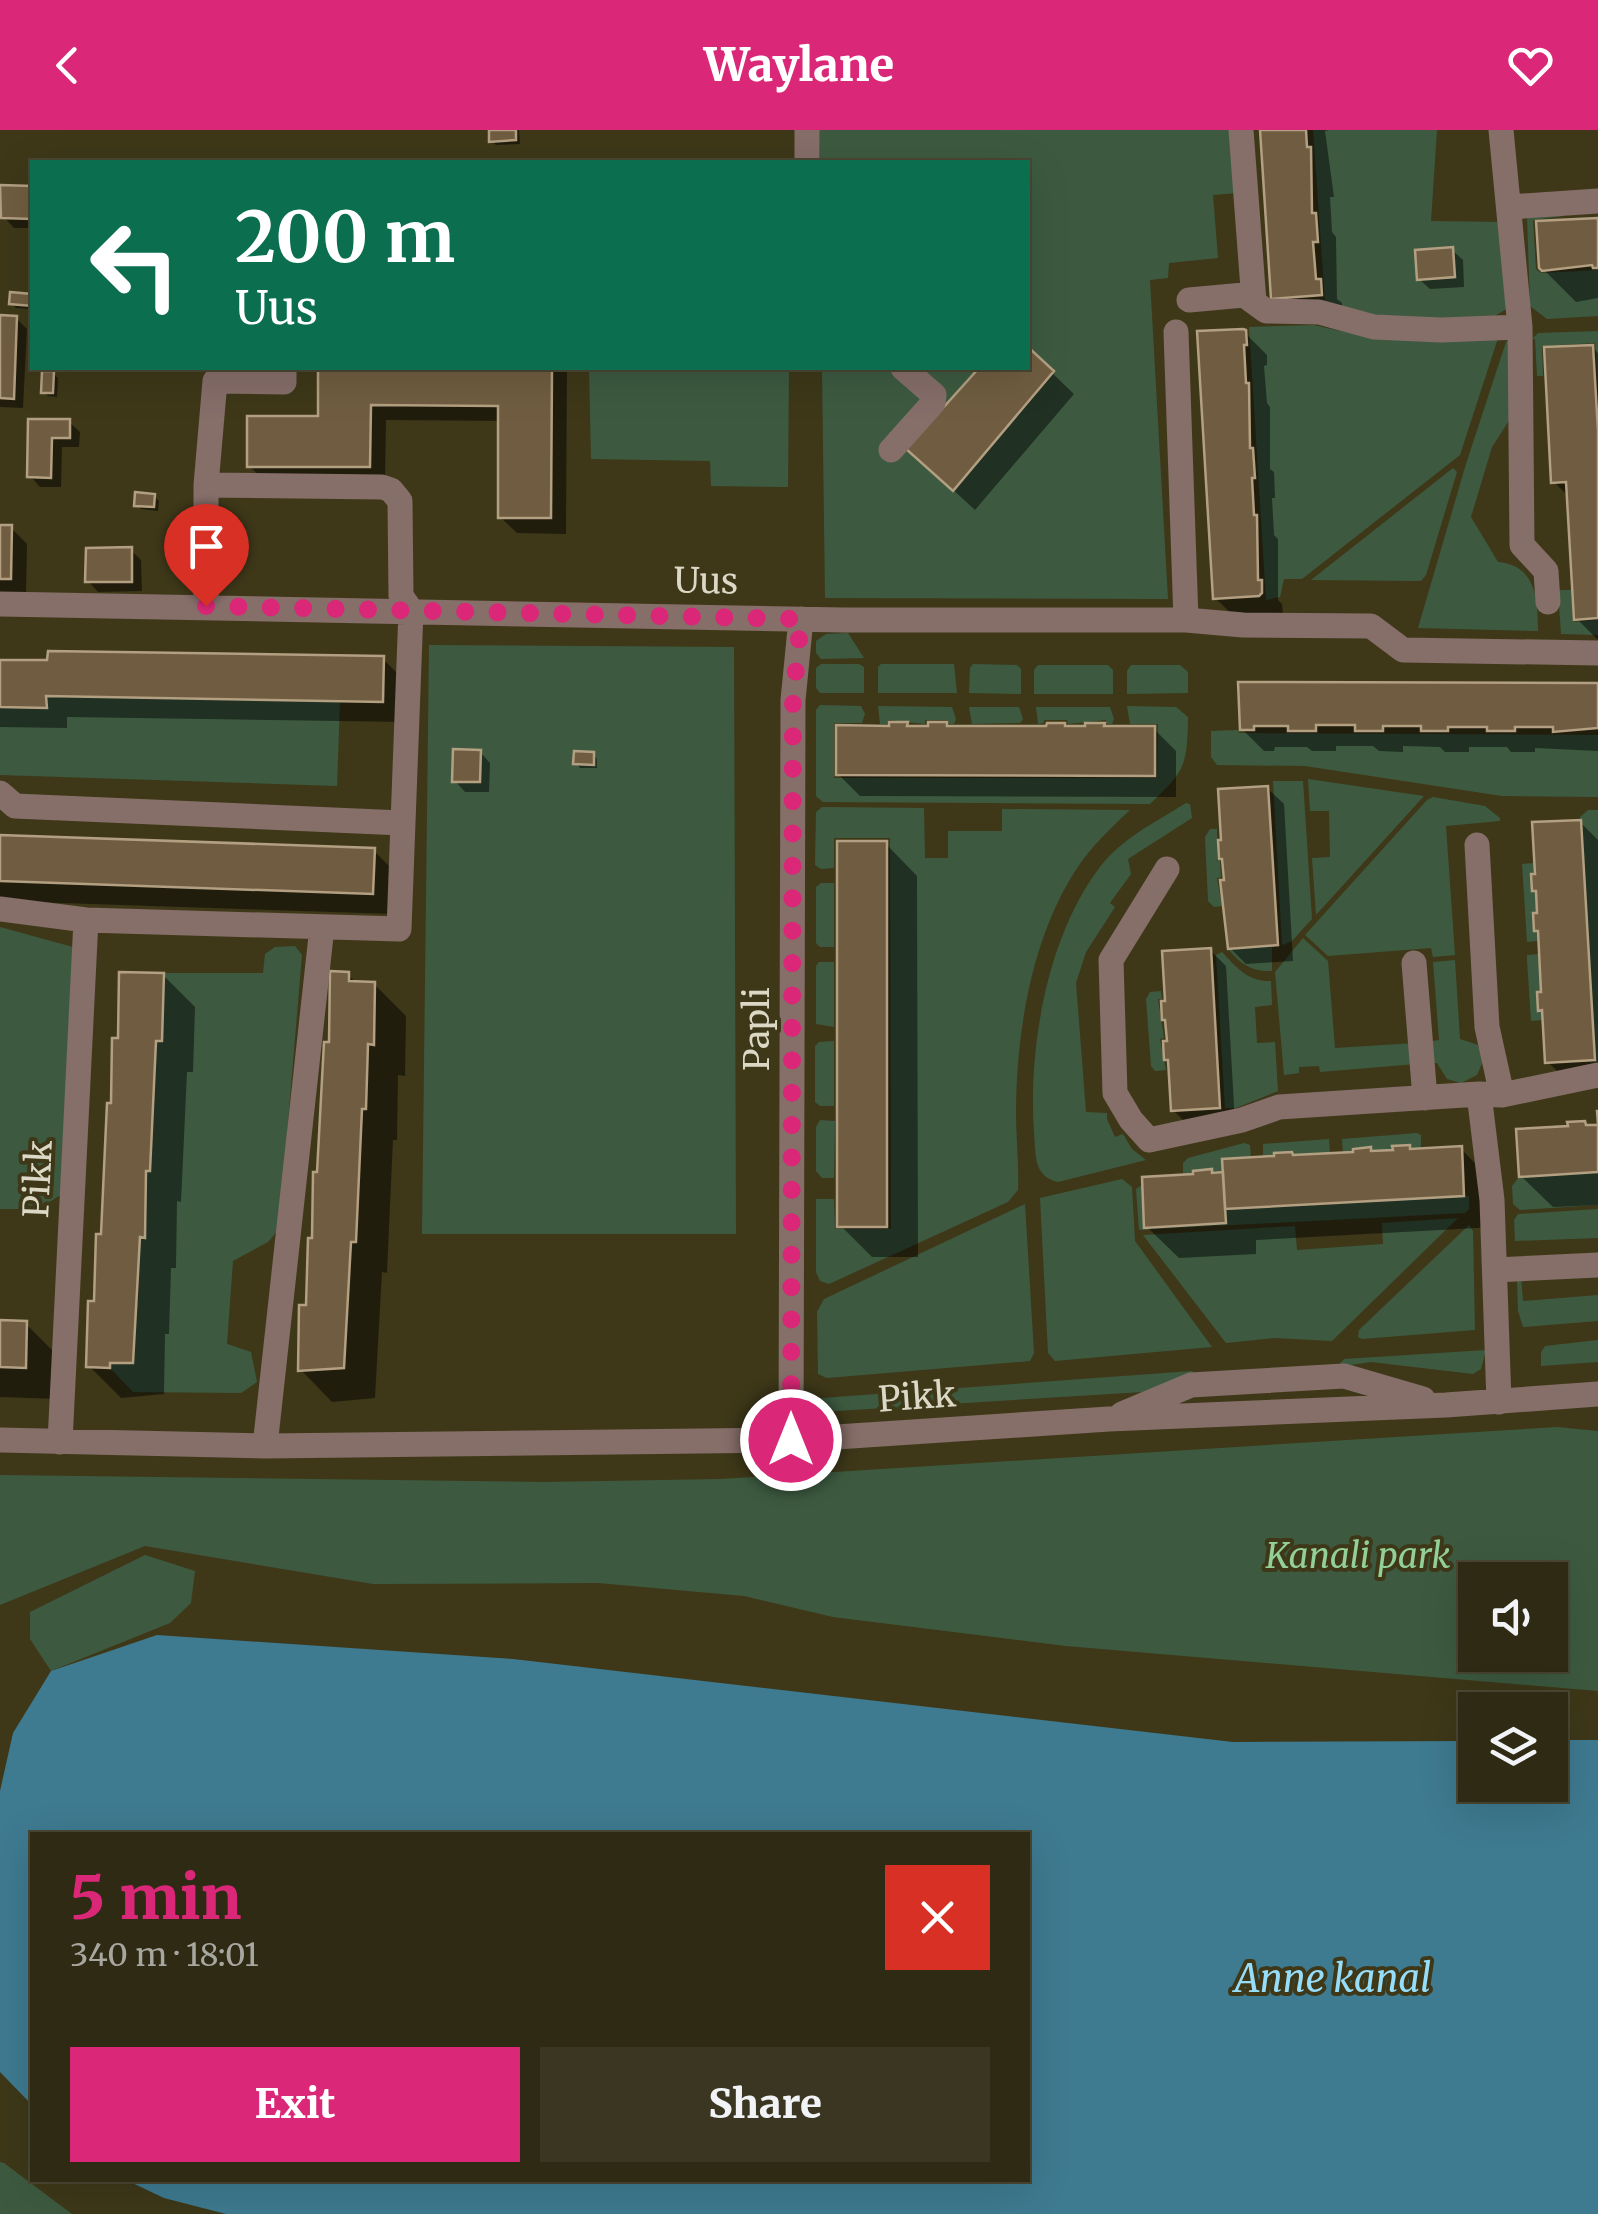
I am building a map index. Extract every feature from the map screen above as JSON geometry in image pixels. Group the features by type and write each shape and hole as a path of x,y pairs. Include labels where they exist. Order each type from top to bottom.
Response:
{"street":[{"path":"806,130 806,160"},
{"path":"1241,130 1254,302"},
{"path":"1501,130 1520,327 1522,545 1546,571 1548,602"},
{"path":"1509,207 1598,201"},
{"path":"1188,300 1244,295 1266,311 1319,312 1374,326 1441,330 1520,327"},
{"path":"1176,332 1186,620"},
{"path":"206,606 206,485 215,381 284,382 284,370"},
{"path":"891,450 934,403 934,395 905,370"},
{"path":"0,909 86,920 399,929 412,610 401,596 400,501 392,490 206,485"},
{"name":"Uus","path":"0,604 801,619 1186,620 1243,625 1370,626 1403,650 1598,654"},
{"name":"Papli","path":"791,1440 793,718 801,619"},
{"path":"0,793 14,806 402,824"},
{"path":"1477,845 1490,1094 1499,1402"},
{"path":"1167,869 1111,960 1115,1093 1131,1120 1150,1140 1242,1120 1279,1107 1490,1094 1598,1075"},
{"name":"Pikk","path":"60,1442 86,920"},
{"path":"265,1446 322,927"},
{"path":"1414,962 1425,1098"},
{"path":"1494,1270 1598,1265"},
{"name":"Pikk","path":"0,1440 265,1446 791,1440 1108,1420 1446,1406 1598,1394"},
{"path":"1555,1396 1598,1405"}],"green space":[{"path":"819,130 1233,130 1237,193 1213,195 1218,258 1169,263 1168,278 1150,280 1168,599 825,598 822,370 1030,370 1030,160 820,160"},
{"path":"1313,130 1437,130 1431,221 1503,222 1508,308 1483,323 1384,317 1325,302"},
{"path":"1564,212 1564,216 1533,220 1536,269 1541,273 1598,270 1598,316 1547,319 1530,306 1527,216"},
{"path":"1314,325 1383,336 1499,335 1460,455 1302,579 1284,579 1280,597 1266,600 1249,327"},
{"path":"1598,331 1598,386 1595,343 1542,346 1543,376 1537,376 1532,339 1538,333"},
{"path":"1510,340 1512,416 1492,447 1471,517 1498,562 1511,565 1527,577 1535,596 1538,631 1418,628 1466,464 1506,342"},
{"path":"589,370 789,370 788,487 711,486 710,461 591,459"},
{"path":"1453,468 1457,472 1421,581 1311,580"},
{"path":"1558,590 1571,590 1573,622 1598,620 1598,635 1561,634"},
{"path":"848,633 864,658 821,659 816,653 816,641 826,634"},
{"path":"429,645 734,647 736,1234 422,1234"},
{"path":"821,664 864,667 864,693 820,693 816,688 816,668"},
{"path":"881,664 954,664 957,693 878,693"},
{"path":"973,664 1017,665 1021,669 1021,694 969,693"},
{"path":"1038,665 1108,665 1113,670 1113,694 1034,694 1034,670"},
{"path":"1131,665 1180,665 1188,672 1188,693 1127,694 1127,671"},
{"path":"46,696 340,701 337,786 0,775 0,707 47,707"},
{"path":"820,705 861,706 865,714 862,723 834,723 834,778 1157,778 1158,724 1130,724 1127,706 1176,707 1188,717 1187,746 1178,774 1150,804 823,802 816,796 816,710"},
{"path":"878,706 952,707 956,719 954,724 948,720 925,720 925,724 888,720 887,724 880,724"},
{"path":"969,707 1019,707 1023,719 1020,723 972,724"},
{"path":"1036,707 1110,707 1114,719 1112,724 1106,720 1068,724 1067,720 1044,720 1038,724"},
{"path":"1211,731 1598,735 1598,797 1502,796 1305,766 1217,765 1211,757"},
{"path":"1308,779 1424,796 1316,915 1312,858 1330,857 1329,811 1310,811"},
{"path":"1273,781 1303,781 1312,919 1291,942 1282,945"},
{"path":"1433,797 1485,806 1500,818 1446,826 1455,955 1433,957 1431,948 1328,956 1305,935"},
{"path":"1190,804 1192,818 1128,859 1131,874 1110,903 1115,907 1086,952 1076,983 1086,1112 1107,1113 1115,1137 1123,1134 1132,1149 1146,1160 1058,1182 1044,1175 1037,1164 1033,1100 1038,1030 1054,959 1066,926 1100,867 1129,839"},
{"path":"822,807 924,808 925,858 948,858 948,831 1002,831 1002,809 1130,810 1082,861 1051,917 1040,949 1019,1048 1018,1190 1008,1202 829,1284 820,1281 816,1272 816,1199 834,1199 835,1229 891,1229 890,838 834,838 834,868 821,869 815,865 816,812"},
{"path":"1588,810 1598,810 1598,1062 1580,817"},
{"path":"1210,829 1217,829 1221,877 1217,878 1222,906 1214,907 1208,901 1205,837"},
{"path":"1534,863 1532,890 1536,891 1537,913 1533,914 1538,941 1527,942 1522,864"},
{"path":"834,883 834,947 820,947 816,943 816,887"},
{"path":"0,927 84,950 72,1188 38,1209 0,1209"},
{"path":"1303,938 1328,961 1335,1048 1415,1043 1416,1064 1320,1072 1319,1066 1299,1067 1299,1073 1284,1075 1275,972"},
{"path":"295,946 302,955 279,1229 268,1242 233,1261 227,1344 251,1352 257,1382 241,1393 133,1392 110,1368 110,1363 133,1362 134,1303 138,1303 140,1237 145,1237 146,1171 150,1171 156,1041 162,1040 164,973 263,973 265,954 275,947"},
{"path":"1272,946 1272,971 1247,966 1228,949"},
{"path":"1222,952 1249,976 1271,981 1272,1005 1255,1007 1257,1043 1275,1042 1278,1091 1236,1108 1225,1108 1216,955"},
{"path":"1539,954 1541,992 1537,993 1543,1020 1531,1021 1527,955"},
{"path":"1455,960 1460,1039 1478,1045 1483,1061 1477,1075 1461,1083 1447,1079 1437,1063 1429,1063 1428,1042 1439,1040 1433,962"},
{"path":"819,962 834,962 834,1027 816,1024"},
{"path":"1161,991 1162,999 1158,999 1164,1038 1160,1039 1166,1070 1155,1071 1151,1066 1146,999 1150,992"},
{"path":"834,1041 834,1106 820,1106 815,1102 815,1046"},
{"path":"820,1120 835,1121 834,1178 822,1178 816,1171 816,1127"},
{"path":"1421,1135 1421,1148 1393,1146 1393,1150 1371,1148 1343,1153 1342,1139"},
{"path":"1329,1139 1330,1153 1274,1152 1274,1156 1263,1157 1263,1144"},
{"path":"1244,1143 1250,1145 1251,1158 1223,1172 1193,1171 1183,1175 1183,1163 1188,1158"},
{"path":"1598,1172 1598,1205 1520,1210 1513,1204 1512,1186 1519,1177"},
{"path":"1122,1179 1132,1187 1135,1241 1212,1347 1055,1361 1048,1353 1040,1198"},
{"path":"1142,1185 1144,1227 1225,1209 1469,1196 1469,1209 1465,1213 1139,1230 1136,1189"},
{"path":"1025,1204 1034,1353 1030,1361 827,1378 818,1374 817,1312 824,1299"},
{"path":"1598,1209 1598,1238 1515,1241 1514,1220 1518,1214"},
{"path":"1458,1218 1332,1341 1274,1338 1226,1343 1143,1235 1295,1226 1297,1250 1383,1244 1382,1223"},
{"path":"1469,1225 1473,1231 1475,1330 1358,1337 1359,1330"},
{"path":"1521,1277 1523,1301 1598,1295 1598,1321 1523,1327 1518,1311 1517,1278"},
{"path":"1598,1340 1598,1362 1541,1366 1545,1346"},
{"path":"1486,1350 1481,1369 1473,1374 1371,1362 1337,1367 1344,1359"},
{"path":"1192,1371 1199,1377 1143,1392 820,1412 812,1409 808,1399"},
{"name":"Kanali park","path":"1557,1427 1598,1431 1598,1691 1066,1646 833,1617 744,1596 598,1583 373,1584 145,1546 0,1605 0,1475 544,1482 721,1479"},
{"path":"145,1555 195,1571 191,1603 170,1623 51,1671 30,1639 30,1612"},
{"path":"0,2162 4,2163 72,2214 0,2214"}],"water":[{"name":"Anne kanal","path":"157,1635 513,1659 1233,1742 1458,1741 1458,1802 1568,1802 1568,1740 1598,1740 1598,2214 226,2214 164,2198 130,2182 1030,2182 1030,1832 30,1832 30,2103 0,2072 0,1791 13,1733 51,1671"}],"building":[{"path":"489,130 516,130 516,140 489,142"},
{"path":"1260,130 1306,130 1307,147 1311,147 1312,213 1316,213 1318,242 1313,242 1316,279 1321,279 1322,295 1271,299"},
{"path":"0,185 30,186 30,219 1,218"},
{"path":"1598,218 1598,268 1539,268 1536,221"},
{"path":"1453,247 1455,277 1417,280 1415,250"},
{"path":"10,292 30,294 30,306 9,304"},
{"path":"0,315 17,316 14,399 0,398"},
{"path":"1243,329 1255,478 1258,580 1262,580 1262,593 1213,599 1197,331"},
{"path":"1593,345 1598,431 1598,618 1574,620 1566,482 1551,483 1544,347"},
{"path":"1030,349 1054,371 953,491 906,449 977,370 1030,370"},
{"path":"318,370 552,370 551,518 498,518 498,406 371,405 370,467 247,467 247,416 318,416"},
{"path":"42,371 54,371 53,393 41,393"},
{"path":"28,419 70,419 70,438 52,438 51,478 27,477"},
{"path":"135,492 155,494 154,507 134,506"},
{"path":"0,525 12,525 11,579 0,579"},
{"path":"132,547 132,582 85,582 86,548"},
{"path":"48,651 384,656 383,702 46,696 47,708 0,707 0,660 47,660"},
{"path":"1238,682 1598,683 1598,728 1553,732 1553,727 1487,731 1487,727 1448,727 1448,731 1421,731 1421,726 1383,726 1383,731 1355,731 1355,725 1316,725 1316,731 1288,731 1288,726 1240,730"},
{"path":"889,722 908,722 907,726 947,722 947,726 1155,726 1155,776 836,775 836,725 889,726"},
{"path":"453,749 481,750 480,782 452,782"},
{"path":"574,751 594,752 594,765 573,764"},
{"path":"1268,786 1278,945 1228,949 1220,880 1224,880 1219,859 1218,789"},
{"path":"1581,820 1595,1060 1545,1063 1542,1010 1538,1011 1537,992 1541,992 1538,931 1534,931 1533,913 1537,913 1531,874 1535,874 1532,822"},
{"path":"0,835 375,848 373,894 0,881"},
{"path":"837,841 887,841 887,1227 837,1227"},
{"path":"1211,948 1220,1108 1171,1111 1168,1060 1164,1060 1163,1041 1167,1041 1162,1020 1162,951"},
{"path":"330,971 349,972 349,981 375,982 374,1045 368,1044 344,1368 298,1371 299,1305 306,1305 324,1042 329,1042"},
{"path":"119,972 164,973 162,1041 156,1041 150,1171 146,1171 145,1238 140,1237 133,1363 110,1363 110,1368 86,1367 88,1301 94,1301 96,1234 101,1234 112,1038 118,1038"},
{"path":"1585,1121 1586,1125 1598,1125 1598,1172 1519,1177 1516,1129 1568,1126 1567,1122"},
{"path":"1410,1145 1410,1149 1462,1146 1464,1196 1225,1209 1222,1159 1292,1152 1353,1152 1371,1147 1371,1151 1393,1150 1392,1146"},
{"path":"1212,1169 1212,1173 1223,1172 1226,1223 1144,1228 1142,1177"},
{"path":"0,1320 27,1321 26,1368 0,1367"}],"route":[{"path":"206,606 801,619 793,700 791,1440"}]}
